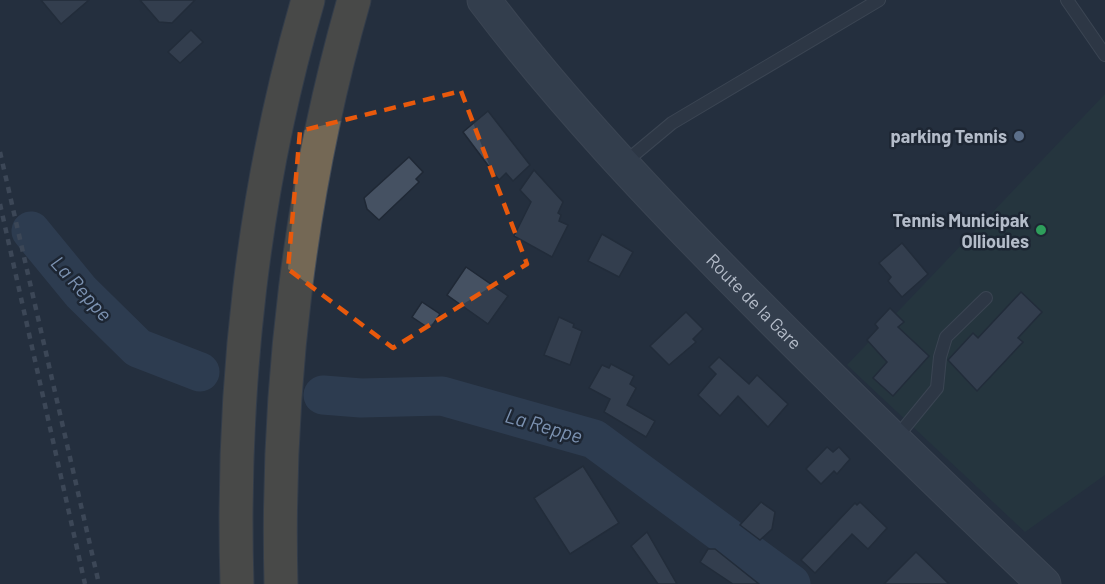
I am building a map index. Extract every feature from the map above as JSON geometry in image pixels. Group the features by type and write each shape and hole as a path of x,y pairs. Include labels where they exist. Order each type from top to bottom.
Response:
{"highway":[{"path":"237,584 237,430 249,302 271,154 308,0"},
{"path":"280,584 282,444 303,237 317,152 354,0"}],"street":[{"name":"Route de la Gare","path":"484,0 534,66 685,231 893,441 1044,584"}],"lane":[{"path":"623,164 672,123 879,0"},
{"path":"1067,0 1105,55"},
{"path":"893,441 937,388 940,357 946,337 986,298"}],"highlighted area":[{"path":"461,91 527,264 393,348 288,269 300,131"}],"green space":[{"name":"Tennis Municipak Ollioules","path":"1105,94 1105,475 1025,532 847,365"}],"building":[{"path":"41,0 89,0 61,24"},
{"path":"140,0 195,0 172,23 159,22"},
{"path":"191,30 203,42 180,63 168,52"},
{"path":"488,111 530,165 513,181 506,173 499,180 463,132"},
{"path":"409,157 423,172 416,179 419,182 379,220 367,209 364,198"},
{"path":"534,170 563,202 558,213 561,215 559,221 568,225 552,257 514,236 531,202 520,190"},
{"path":"602,234 633,252 619,277 588,261"},
{"path":"902,243 928,274 902,297 888,281 891,277 879,263"},
{"path":"466,267 508,296 488,324 447,295"},
{"path":"1021,292 1042,312 1018,338 1023,342 977,391 948,360 973,333 978,338"},
{"path":"422,302 440,314 430,329 412,317"},
{"path":"890,308 904,322 898,327 929,356 893,396 873,378 887,362 867,340 878,328 875,324"},
{"path":"686,312 703,329 693,339 696,342 669,365 650,346"},
{"path":"559,317 574,324 573,327 582,331 570,365 544,355"},
{"path":"719,357 749,384 757,375 788,404 768,427 738,396 720,416 698,395 716,374 709,367"},
{"path":"611,364 634,376 630,384 636,388 627,405 655,421 646,437 604,412 610,399 589,388 602,365 609,368"},
{"path":"827,447 833,452 839,447 850,459 837,474 834,471 821,484 806,469"},
{"path":"583,466 619,523 570,554 534,498"},
{"path":"761,502 775,512 772,529 760,540 740,525"},
{"path":"860,502 887,528 868,549 852,534 815,573 801,560 855,503 857,505"},
{"path":"647,532 677,584 658,584 631,546"},
{"path":"708,549 715,549 759,584 733,584 700,562"},
{"path":"916,552 949,584 884,584"}],"waterway":[{"name":"La Reppe","path":"31,231 81,292 138,348 200,372"},
{"name":"La Reppe","path":"323,395 361,398 442,396 594,439 791,584"}],"railway":[{"path":"0,152 99,584"},
{"path":"0,204 85,584"}],"place":[{"name":"parking Tennis","path":"1019,136"},
{"name":"Tennis Municipak Ollioules","path":"1041,230"}]}
